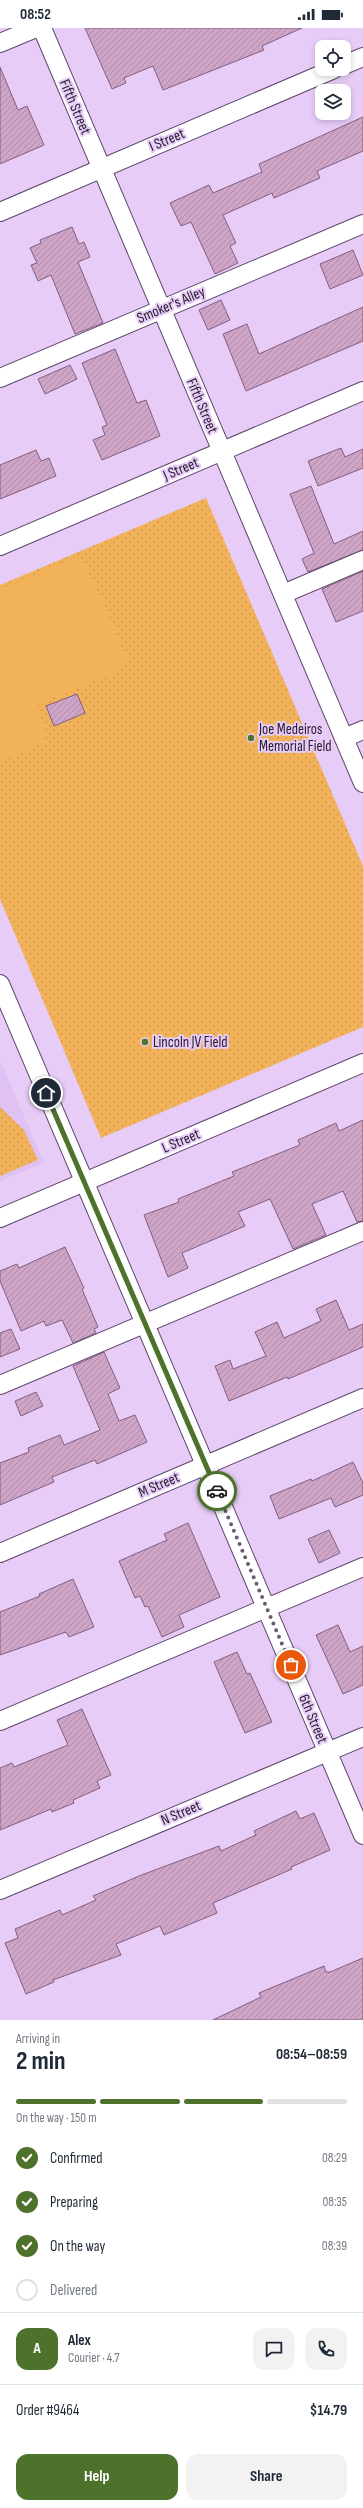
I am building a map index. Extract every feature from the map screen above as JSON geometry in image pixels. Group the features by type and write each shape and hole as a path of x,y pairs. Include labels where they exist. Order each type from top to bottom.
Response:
{"street":[{"path":"0,43 36,28"},
{"name":"Fifth Street","path":"42,28 363,783"},
{"path":"351,62 363,57"},
{"name":"I Street","path":"0,212 318,76"},
{"name":"Smoker's Alley","path":"0,378 363,224"},
{"name":"J Street","path":"0,546 363,391"},
{"path":"282,594 363,560"},
{"path":"344,738 363,730"},
{"name":"6th Street","path":"0,984 363,1835"},
{"name":"L Street","path":"0,1218 363,1063"},
{"path":"0,1385 363,1231"},
{"name":"M Street","path":"0,1553 363,1398"},
{"path":"0,1721 363,1567"},
{"name":"N Street","path":"0,1890 363,1737"}],"shaded area":[{"path":"206,498 363,866 363,1027 101,1138 0,899 0,585"},
{"path":"76,557 83,560 127,657 120,672 37,704 46,732 43,743 0,761 0,589"},
{"path":"0,1060 44,1163 0,1181"},
{"path":"0,1107 24,1130 38,1160 0,1176"}],"building":[{"path":"85,28 302,28 262,46 264,50 163,90 153,66 124,78 126,83 112,89"},
{"path":"0,67 18,110 27,106 44,145 0,164"},
{"path":"363,117 363,151 317,171 320,178 274,198 272,193 223,215 236,243 230,246 238,263 215,274 191,222 181,226 170,203 209,185 213,193 262,172 259,164"},
{"path":"72,227 79,244 84,242 90,257 78,262 103,323 75,334 51,275 38,281 31,265 37,263 30,248 41,243 40,240"},
{"path":"353,250 363,275 330,289 320,264"},
{"path":"221,300 230,320 208,330 199,310"},
{"path":"363,307 363,341 246,391 223,334 247,324 259,354"},
{"path":"115,349 137,403 146,400 160,436 102,460 93,440 105,435 102,427 107,425 82,363"},
{"path":"70,365 77,379 45,394 38,379"},
{"path":"341,448 345,457 363,449 363,468 318,486 308,461"},
{"path":"36,450 41,461 49,458 56,476 0,499 0,465"},
{"path":"311,486 334,544 363,531 363,550 308,572 302,559 314,553 290,494"},
{"path":"363,571 363,611 336,622 322,589"},
{"path":"77,694 85,713 54,726 46,706"},
{"path":"363,1120 363,1221 357,1222 343,1191 312,1204 326,1235 293,1249 270,1199 238,1212 245,1226 182,1253 188,1268 168,1277 144,1215 179,1202 178,1199 234,1176 232,1172 300,1145 298,1140 336,1123 339,1131"},
{"path":"65,1247 84,1288 82,1289 98,1327 94,1329 96,1333 73,1343 62,1320 46,1326 44,1321 21,1331 0,1281 0,1271 17,1264 19,1268"},
{"path":"336,1300 349,1330 363,1324 363,1347 288,1379 287,1377 229,1401 215,1366 230,1360 233,1369 266,1356 255,1332 277,1322 284,1338 321,1321 316,1309"},
{"path":"11,1329 20,1349 0,1357 0,1333"},
{"path":"104,1352 120,1388 108,1394 119,1421 135,1415 147,1442 97,1464 95,1460 52,1477 54,1482 0,1505 0,1463 29,1452 28,1448 60,1435 64,1445 100,1430 73,1366"},
{"path":"36,1392 43,1406 21,1416 15,1401"},
{"path":"353,1462 363,1483 363,1495 335,1507 331,1498 279,1519 270,1496 311,1479 312,1481"},
{"path":"188,1523 220,1597 179,1615 184,1627 162,1637 148,1606 145,1607 140,1596 135,1598 119,1561 167,1540 164,1534"},
{"path":"329,1530 340,1553 319,1563 308,1539"},
{"path":"73,1579 94,1627 69,1637 66,1632 0,1655 0,1612 40,1596 39,1594"},
{"path":"338,1625 350,1652 363,1646 363,1685 343,1694 316,1635"},
{"path":"237,1652 247,1674 250,1673 272,1722 245,1733 214,1662"},
{"path":"82,1709 111,1775 97,1781 100,1788 73,1800 74,1803 52,1812 51,1809 0,1830 0,1768 12,1763 14,1767 68,1745 57,1720"},
{"path":"296,1811 300,1819 314,1813 330,1850 291,1867 292,1869 213,1903 217,1913 164,1935 160,1926 116,1944 121,1955 53,1980 54,1982 26,1994 5,1943 18,1938 15,1929 60,1910 62,1915 96,1900 93,1896 139,1876 219,1846 221,1851 256,1835 254,1831"},
{"path":"363,1958 363,2020 213,2020 261,1997 259,1993 324,1966 326,1972 330,1972"}],"way so far":[{"path":"217,1491 291,1665"}],"place":[{"name":"Joe Medeiros Memorial Field","path":"251,738"},
{"name":"Lincoln JV Field","path":"145,1042"}],"route":[{"path":"46,1093 217,1491"}]}
